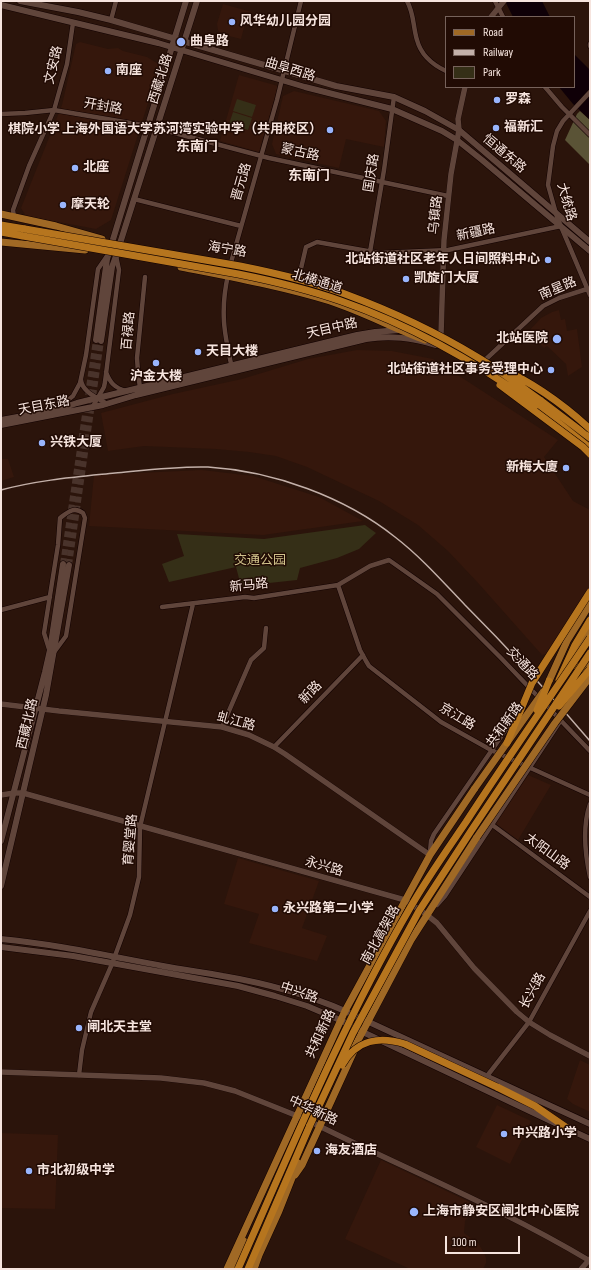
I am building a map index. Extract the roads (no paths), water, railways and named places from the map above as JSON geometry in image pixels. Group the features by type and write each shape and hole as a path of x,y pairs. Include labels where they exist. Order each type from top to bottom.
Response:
{"highway":[{"name":"北横通道","path":"1,225 24,232 273,281 342,301 424,336 474,364 536,405 590,449"},
{"name":"北横通道","path":"1,232 24,232 240,266 313,284 344,294 404,318 477,357 540,400 590,438"},
{"path":"477,357 513,373 535,387 590,429"},
{"path":"474,364 583,447 590,454"},
{"path":"507,743 532,683 590,592"},
{"path":"557,685 575,645 590,620"},
{"name":"南北高架路","path":"238,1269 341,1037 411,906 557,685 590,638"},
{"name":"南北高架路","path":"248,1269 314,1125 353,1033 419,911 590,653"},
{"path":"537,732 590,669"},
{"path":"530,727 549,681"},
{"path":"314,1125 346,1059 359,1046 367,1042 392,1040 405,1044 535,1106 567,1128"}],"main road":[{"path":"20,1 78,12 185,41"},
{"name":"西藏北路","path":"186,1 108,254 98,340 112,267 197,1"},
{"path":"1,5 182,50"},
{"name":"曲阜西路","path":"185,41 336,86 394,97"},
{"name":"曲阜西路","path":"182,50 305,87 392,109"},
{"name":"恒通东路","path":"394,97 425,111 458,130 590,242"},
{"name":"恒通东路","path":"392,109 442,131 457,140 590,251"},
{"name":"海宁路","path":"1,214 56,226 120,243 241,264 299,277 354,295 441,334"},
{"name":"海宁路","path":"1,242 77,249 228,276 330,301 373,317 440,346"},
{"name":"天目中路","path":"92,408 130,396 361,334 401,330 441,334 485,360 558,410 590,435"},
{"name":"天目中路","path":"56,410 127,391 358,340 403,337 440,346 503,385 590,449"},
{"name":"天目东路","path":"1,425 92,408"},
{"name":"天目东路","path":"1,420 56,410"},
{"name":"西藏北路","path":"1,886 43,709 66,564"},
{"name":"共和新路","path":"227,1269 340,1020 405,900 441,838 549,681 567,642 590,604"},
{"path":"590,630 572,659 575,665 583,669 590,662"},
{"name":"西藏北路","path":"1,841 35,708 52,651"},
{"path":"254,1269 292,1178 302,1165 314,1125 352,1056 367,1021 411,940 477,837 555,723 590,676"},
{"name":"中兴路","path":"1,939 52,946 240,979 289,990 345,1010 590,1124"},
{"name":"中兴路","path":"1,947 73,956 238,986 286,999 340,1020 362,1032 590,1139"},
{"name":"共和新路","path":"234,1269 246,1229"},
{"path":"248,1269 259,1254"}],"street":[{"path":"111,20 116,1"},
{"name":"晋元路","path":"232,369 223,317 224,297 231,263 282,79 301,1"},
{"path":"407,1 411,8 417,40 422,51 437,67 445,71"},
{"path":"495,1 502,16"},
{"path":"493,16 503,2"},
{"name":"文安路","path":"14,217 13,210 29,166 54,110 67,64 73,23"},
{"name":"乌镇路","path":"440,346 448,196 457,140 458,119 465,88"},
{"path":"546,88 590,135"},
{"name":"大统路","path":"590,92 573,109 562,122 557,131 552,150 548,185 561,226 590,295"},
{"name":"国庆路","path":"370,252 382,183 394,97"},
{"name":"开封路","path":"1,114 54,110 148,126"},
{"name":"蒙古路","path":"148,126 261,156 448,196"},
{"path":"134,199 241,226"},
{"name":"新疆路","path":"299,277 306,248 317,242 370,252 387,253 453,250 561,226"},
{"name":"西藏北路","path":"56,410 72,396 78,388 86,355 98,269 108,254"},
{"name":"西藏北路","path":"92,408 105,382 119,270 116,256"},
{"name":"百禄路","path":"140,388 137,358 145,277"},
{"name":"南星路","path":"485,360 543,306 559,298 587,289"},
{"path":"106,371 113,385 127,391"},
{"path":"81,378 82,386 89,393 107,404"},
{"path":"89,393 96,394 102,389"},
{"path":"72,510 79,510 84,513 85,518 66,636 52,651 44,633 50,597 58,546 60,518 72,510"},
{"name":"交通路","path":"338,585 370,566 390,560 437,594 500,656 590,750"},
{"name":"新马路","path":"162,608 245,597 254,598 338,585"},
{"name":"京江路","path":"338,585 348,617 363,655 370,666 441,722 491,750 590,794"},
{"path":"1,610 50,597"},
{"name":"育婴堂路","path":"79,1075 82,1050 91,1012 115,957 130,915 139,877 140,827 193,604"},
{"path":"222,727 251,660 264,648 266,628"},
{"name":"新路","path":"274,747 363,655"},
{"name":"共和新路","path":"430,855 431,841 434,834 533,691"},
{"name":"虬江路","path":"1,704 222,727 249,735 274,747 430,855"},
{"path":"427,915 445,896 491,824 562,720"},
{"name":"永兴路","path":"1,795 14,793 23,794 405,900 427,915 448,935 474,968 517,1012 529,1022 550,1035 590,1056"},
{"path":"590,804 585,840 587,865 590,877"},
{"name":"太阳山路","path":"491,824 590,897"},
{"name":"长兴路","path":"487,1076 529,1022 590,911"},
{"name":"中华新路","path":"1,1072 161,1078 204,1083 235,1091 296,1115 314,1125 490,1206 590,1260"},
{"path":"581,1269 590,1260"}],"tunnel":[{"path":"63,564 96,340"},
{"path":"69,565 101,341"}],"railway":[{"path":"1,490 43,481 162,468 208,467 258,474 283,480 331,498 375,523 414,553 513,655 590,741"}],"place":[{"name":"风华幼儿园分园","path":"232,22"},
{"name":"曲阜路","path":"181,42"},
{"name":"南座","path":"108,71"},
{"name":"罗森","path":"497,100"},
{"name":"福新汇","path":"496,128"},
{"name":"棋院小学 上海外国语大学苏河湾实验中学（共用校区）","path":"330,130"},
{"name":"北座","path":"75,168"},
{"name":"摩天轮","path":"63,205"},
{"name":"北站街道社区老年人日间照料中心","path":"548,260"},
{"name":"凯旋门大厦","path":"406,279"},
{"name":"北站医院","path":"557,339"},
{"name":"天目大楼","path":"198,352"},
{"name":"沪金大楼","path":"156,363"},
{"name":"北站街道社区事务受理中心","path":"551,370"},
{"name":"兴铁大厦","path":"42,443"},
{"name":"新梅大廈","path":"566,468"},
{"name":"永兴路第二小学","path":"275,909"},
{"name":"闸北天主堂","path":"79,1028"},
{"name":"中兴路小学","path":"504,1134"},
{"name":"海友酒店","path":"317,1151"},
{"name":"市北初级中学","path":"29,1171"},
{"name":"上海市静安区闸北中心医院","path":"414,1212"}],"district":[{"name":"东南门","path":"197,147"},
{"name":"东南门","path":"309,176"}],"park label":[{"name":"交通公园","path":"260,561"}]}
